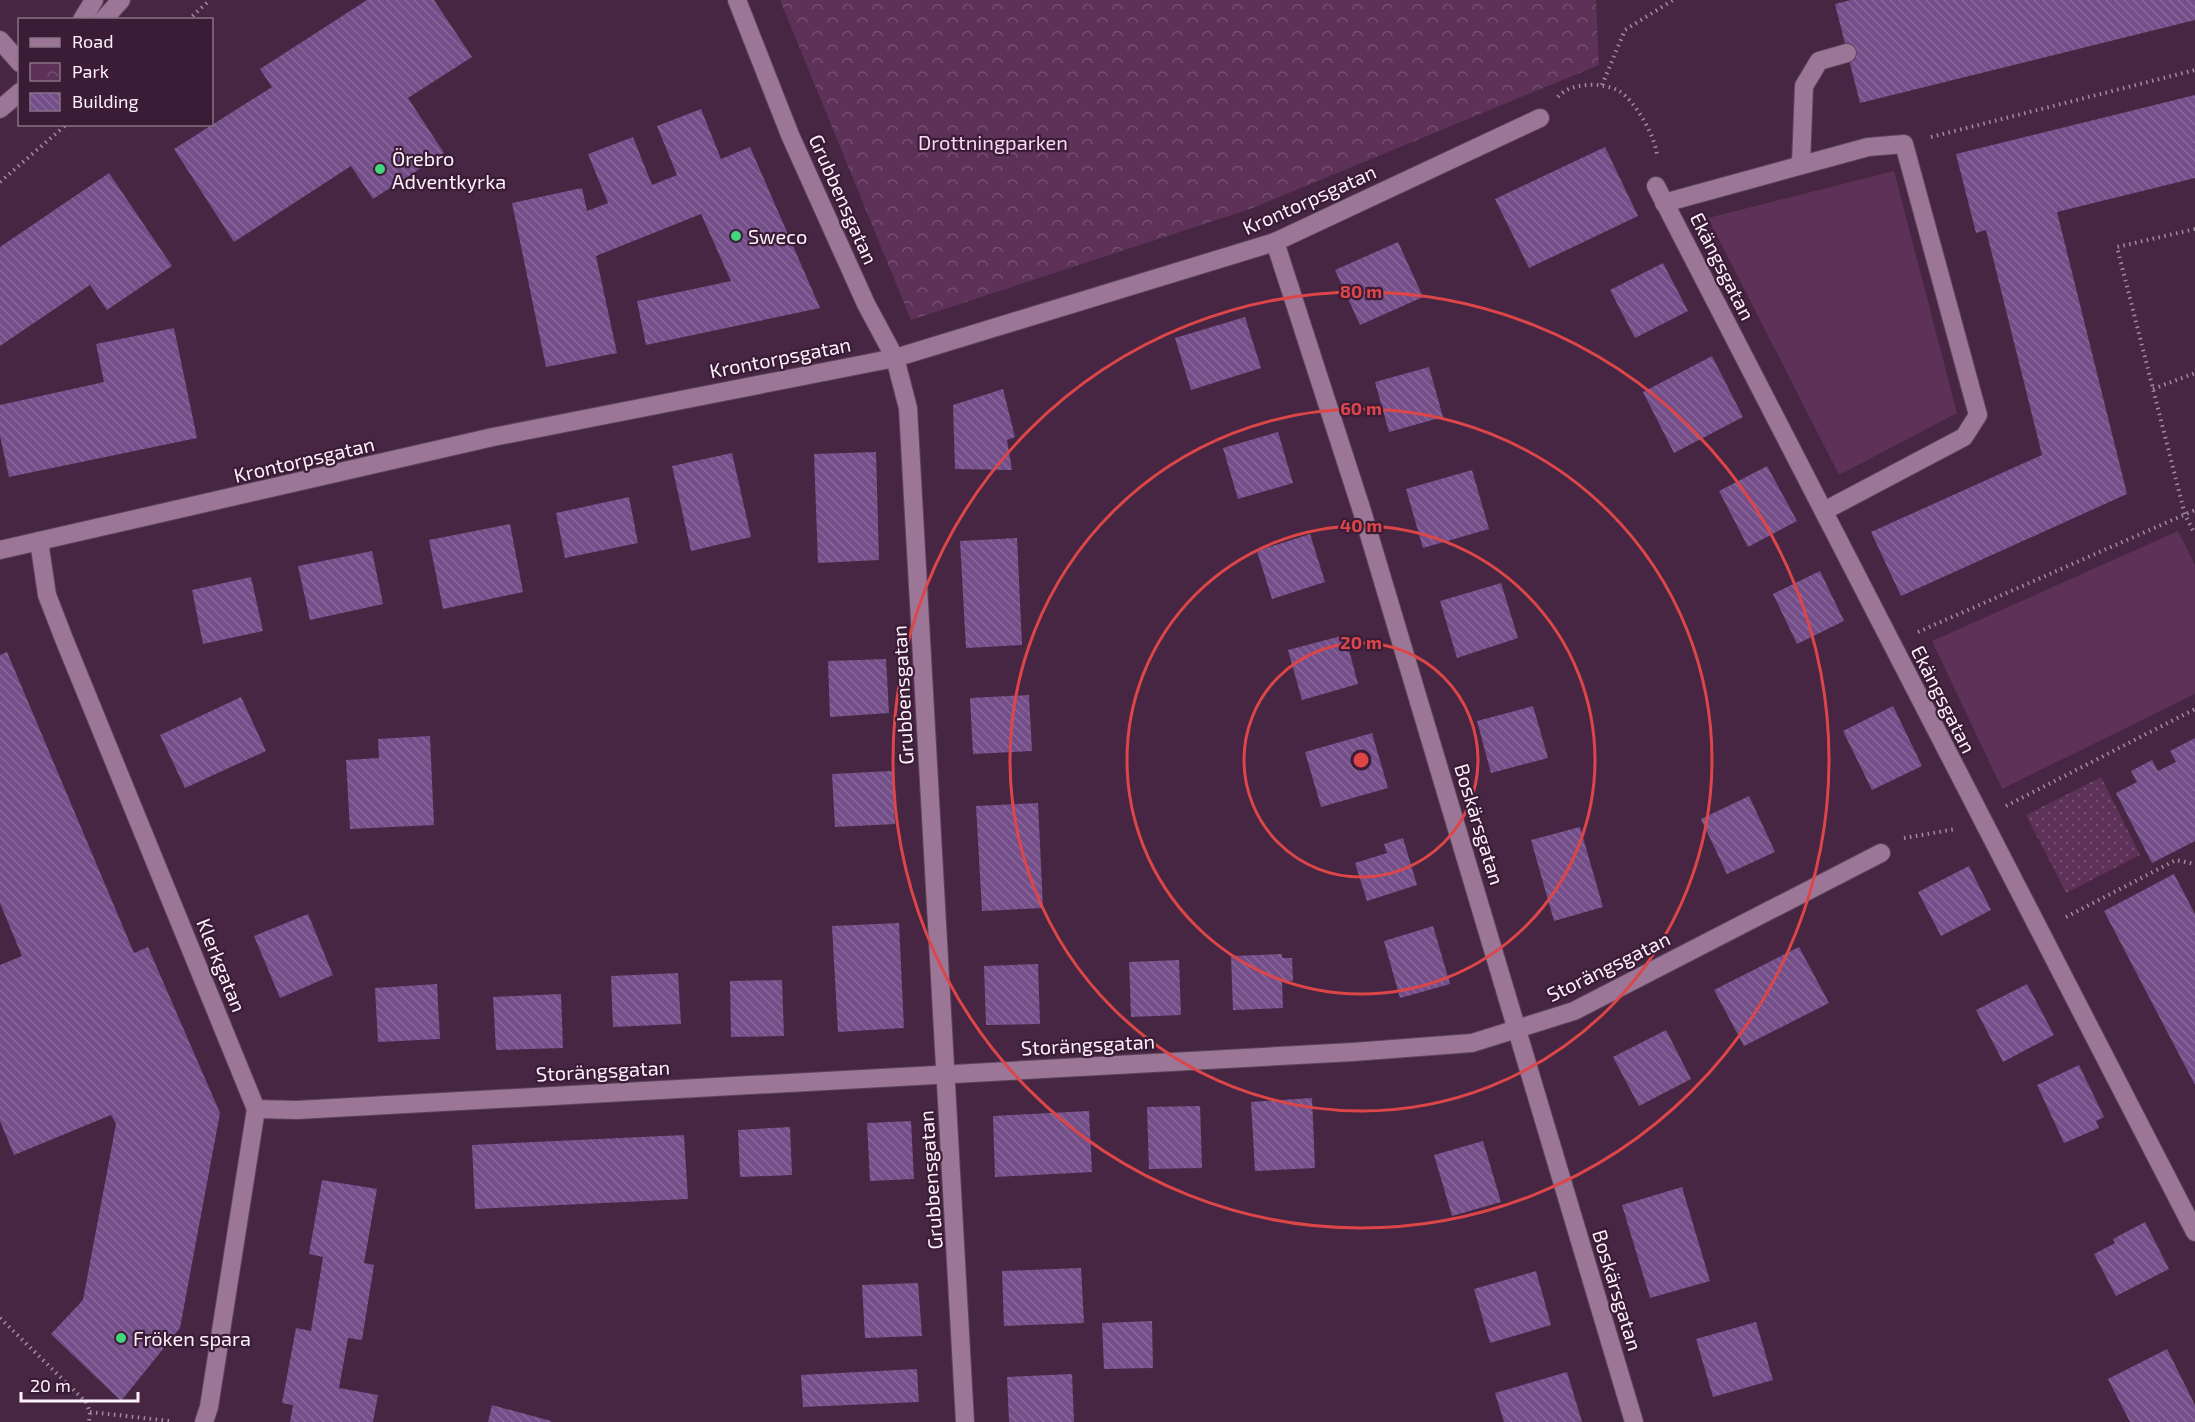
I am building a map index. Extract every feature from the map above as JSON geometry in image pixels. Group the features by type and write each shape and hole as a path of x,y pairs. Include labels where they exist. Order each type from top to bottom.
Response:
{"street":[{"path":"83,18 94,0"},
{"path":"105,18 121,0"},
{"name":"Grubbensgatan","path":"737,0 790,135 866,304 895,358 908,408 944,1013 944,1075 950,1126 965,1422"},
{"path":"0,40 18,61"},
{"path":"1801,164 1804,86 1819,61 1847,53"},
{"path":"0,109 18,94"},
{"name":"Krontorpsgatan","path":"0,550 493,437 895,358 1275,242 1540,118"},
{"path":"1664,203 1868,147 1904,144 1978,415 1964,437 1824,511"},
{"name":"Ekängsgatan","path":"1656,186 2195,1232"},
{"name":"Boskärsgatan","path":"1275,242 1362,511 1634,1422"},
{"name":"Klerkgatan","path":"39,541 47,595 256,1109"},
{"name":"Storängsgatan","path":"256,1109 297,1110 944,1075 1472,1043 1517,1031 1574,1011 1881,854"},
{"path":"204,1422 209,1407 256,1109"}],"path":[{"path":"190,18 210,0"},
{"path":"1602,85 1625,30 1673,0"},
{"path":"1904,144 2195,70"},
{"path":"1540,118 1563,90 1602,85 1620,91 1633,104 1658,147 1656,186"},
{"path":"0,182 65,126"},
{"path":"2195,229 2116,247 2185,515 2195,534"},
{"path":"2153,389 2195,373"},
{"path":"1891,644 2195,510"},
{"path":"1998,810 2195,709"},
{"path":"1881,854 1887,841 1966,827"},
{"path":"2039,930 2176,860 2195,864"},
{"path":"0,1318 86,1402 90,1412 89,1422"},
{"path":"90,1412 170,1421"}],"green space":[{"name":"Drottningparken","path":"780,0 1596,0 1599,65 1250,209 911,320"},
{"path":"1894,171 1957,413 1839,475 1708,218"},
{"path":"2178,531 2195,565 2195,694 2002,789 1932,641"},
{"path":"2101,777 2140,855 2066,893 2026,815"}],"building":[{"path":"367,0 434,0 472,57 408,98 444,153 373,199 351,166 234,242 174,149 272,87 260,69"},
{"path":"1851,0 2195,0 2195,20 1860,103 1835,4"},
{"path":"2195,95 2195,178 2057,212 2127,494 1901,596 1871,532 2042,455 1986,230 1976,233 1956,154"},
{"path":"701,109 721,159 750,147 820,308 646,345 637,301 731,281 701,214 596,256 617,353 546,367 512,203 582,188 587,211 608,203 588,154 633,137 652,185 677,175 657,126"},
{"path":"1605,147 1638,216 1529,268 1495,199"},
{"path":"109,173 172,266 107,310 90,285 0,346 0,247"},
{"path":"1398,242 1423,297 1360,325 1335,270"},
{"path":"1663,263 1688,311 1635,338 1610,290"},
{"path":"1245,317 1261,368 1191,390 1175,338"},
{"path":"174,328 197,438 9,477 0,436 0,405 104,382 96,344"},
{"path":"1712,356 1743,417 1674,453 1643,392"},
{"path":"1429,367 1443,417 1389,432 1375,382"},
{"path":"1003,389 1015,437 1007,440 1012,470 955,469 953,405"},
{"path":"1278,432 1293,483 1238,499 1223,448"},
{"path":"876,452 879,560 818,563 814,454"},
{"path":"732,453 751,537 691,551 672,466"},
{"path":"1767,466 1797,521 1748,547 1719,491"},
{"path":"1472,470 1489,529 1423,548 1406,489"},
{"path":"629,497 638,543 565,558 556,513"},
{"path":"510,524 523,592 443,609 429,540"},
{"path":"1310,534 1325,582 1272,599 1257,551"},
{"path":"1017,538 1022,645 966,648 960,541"},
{"path":"372,551 383,604 310,620 298,566"},
{"path":"1820,571 1844,621 1797,644 1773,594"},
{"path":"251,577 263,631 203,644 192,590"},
{"path":"1501,583 1518,638 1457,658 1440,601"},
{"path":"1345,635 1358,684 1302,700 1288,650"},
{"path":"7,652 134,953 148,947 220,1113 180,1328 121,1401 51,1334 83,1300 116,1124 111,1115 14,1155 0,1121 0,965 22,956 0,903 0,655"},
{"path":"886,659 889,713 830,717 828,661"},
{"path":"1029,695 1032,751 973,754 970,698"},
{"path":"241,697 266,751 185,788 160,735"},
{"path":"1533,706 1548,758 1491,773 1477,721"},
{"path":"1893,706 1922,766 1872,790 1843,731"},
{"path":"1372,733 1388,788 1321,807 1305,752"},
{"path":"430,736 434,825 350,829 346,760 379,758 378,739"},
{"path":"2195,738 2195,841 2152,863 2116,793 2137,782 2131,771 2152,760 2158,771 2176,762 2170,751"},
{"path":"892,771 895,824 835,827 832,774"},
{"path":"1749,796 1775,852 1727,874 1701,819"},
{"path":"1038,803 1043,908 982,911 976,806"},
{"path":"1580,827 1603,907 1554,921 1531,840"},
{"path":"1403,838 1417,885 1367,901 1355,863 1387,853 1384,844"},
{"path":"1969,866 1991,910 1941,936 1918,892"},
{"path":"2174,874 2195,914 2195,1085 2104,911"},
{"path":"308,914 333,975 280,998 254,936"},
{"path":"899,923 904,1028 838,1032 832,926"},
{"path":"1433,926 1450,984 1400,998 1384,941"},
{"path":"1799,947 1829,1003 1744,1046 1714,990"},
{"path":"1282,954 1282,958 1292,958 1293,981 1282,981 1283,1008 1233,1010 1231,956"},
{"path":"1179,960 1181,1015 1131,1017 1129,962"},
{"path":"1038,964 1040,1024 986,1025 984,966"},
{"path":"678,973 681,1024 613,1027 611,976"},
{"path":"782,980 784,1036 731,1037 730,981"},
{"path":"437,984 440,1039 378,1042 375,988"},
{"path":"2027,984 2054,1035 2003,1062 1976,1010"},
{"path":"561,994 563,1048 496,1050 493,997"},
{"path":"1666,1030 1691,1079 1639,1106 1613,1057"},
{"path":"2079,1065 2104,1117 2096,1121 2099,1128 2064,1143 2037,1085"},
{"path":"1312,1098 1315,1168 1255,1171 1251,1102"},
{"path":"1200,1106 1202,1168 1149,1169 1147,1107"},
{"path":"1089,1111 1092,1172 995,1177 993,1116"},
{"path":"911,1121 914,1179 870,1181 867,1123"},
{"path":"790,1127 792,1175 740,1177 738,1130"},
{"path":"684,1135 688,1199 475,1209 472,1145"},
{"path":"1483,1141 1501,1202 1452,1216 1434,1155"},
{"path":"322,1180 377,1189 364,1263 374,1265 362,1340 348,1338 339,1388 378,1395 373,1422 290,1422 293,1405 282,1403 296,1328 311,1331 323,1257 309,1254"},
{"path":"1682,1187 1710,1281 1650,1298 1622,1205"},
{"path":"2145,1222 2169,1269 2116,1296 2094,1254 2115,1243 2113,1239"},
{"path":"1081,1268 1084,1323 1004,1326 1002,1271"},
{"path":"1536,1271 1551,1325 1490,1343 1474,1289"},
{"path":"918,1283 922,1336 865,1338 862,1285"},
{"path":"1152,1321 1153,1368 1104,1369 1102,1323"},
{"path":"1756,1322 1773,1380 1713,1397 1696,1339"},
{"path":"2167,1349 2195,1405 2195,1422 2130,1422 2108,1379"},
{"path":"917,1369 919,1402 803,1407 801,1375"},
{"path":"1567,1372 1582,1422 1504,1422 1495,1393"},
{"path":"1072,1374 1074,1422 1009,1422 1007,1377"},
{"path":"492,1405 551,1421 551,1422 488,1422"}],"place":[{"name":"Örebro Adventkyrka","path":"380,169"},
{"name":"Sweco","path":"736,236"},
{"name":"Fröken spara","path":"121,1338"}]}
